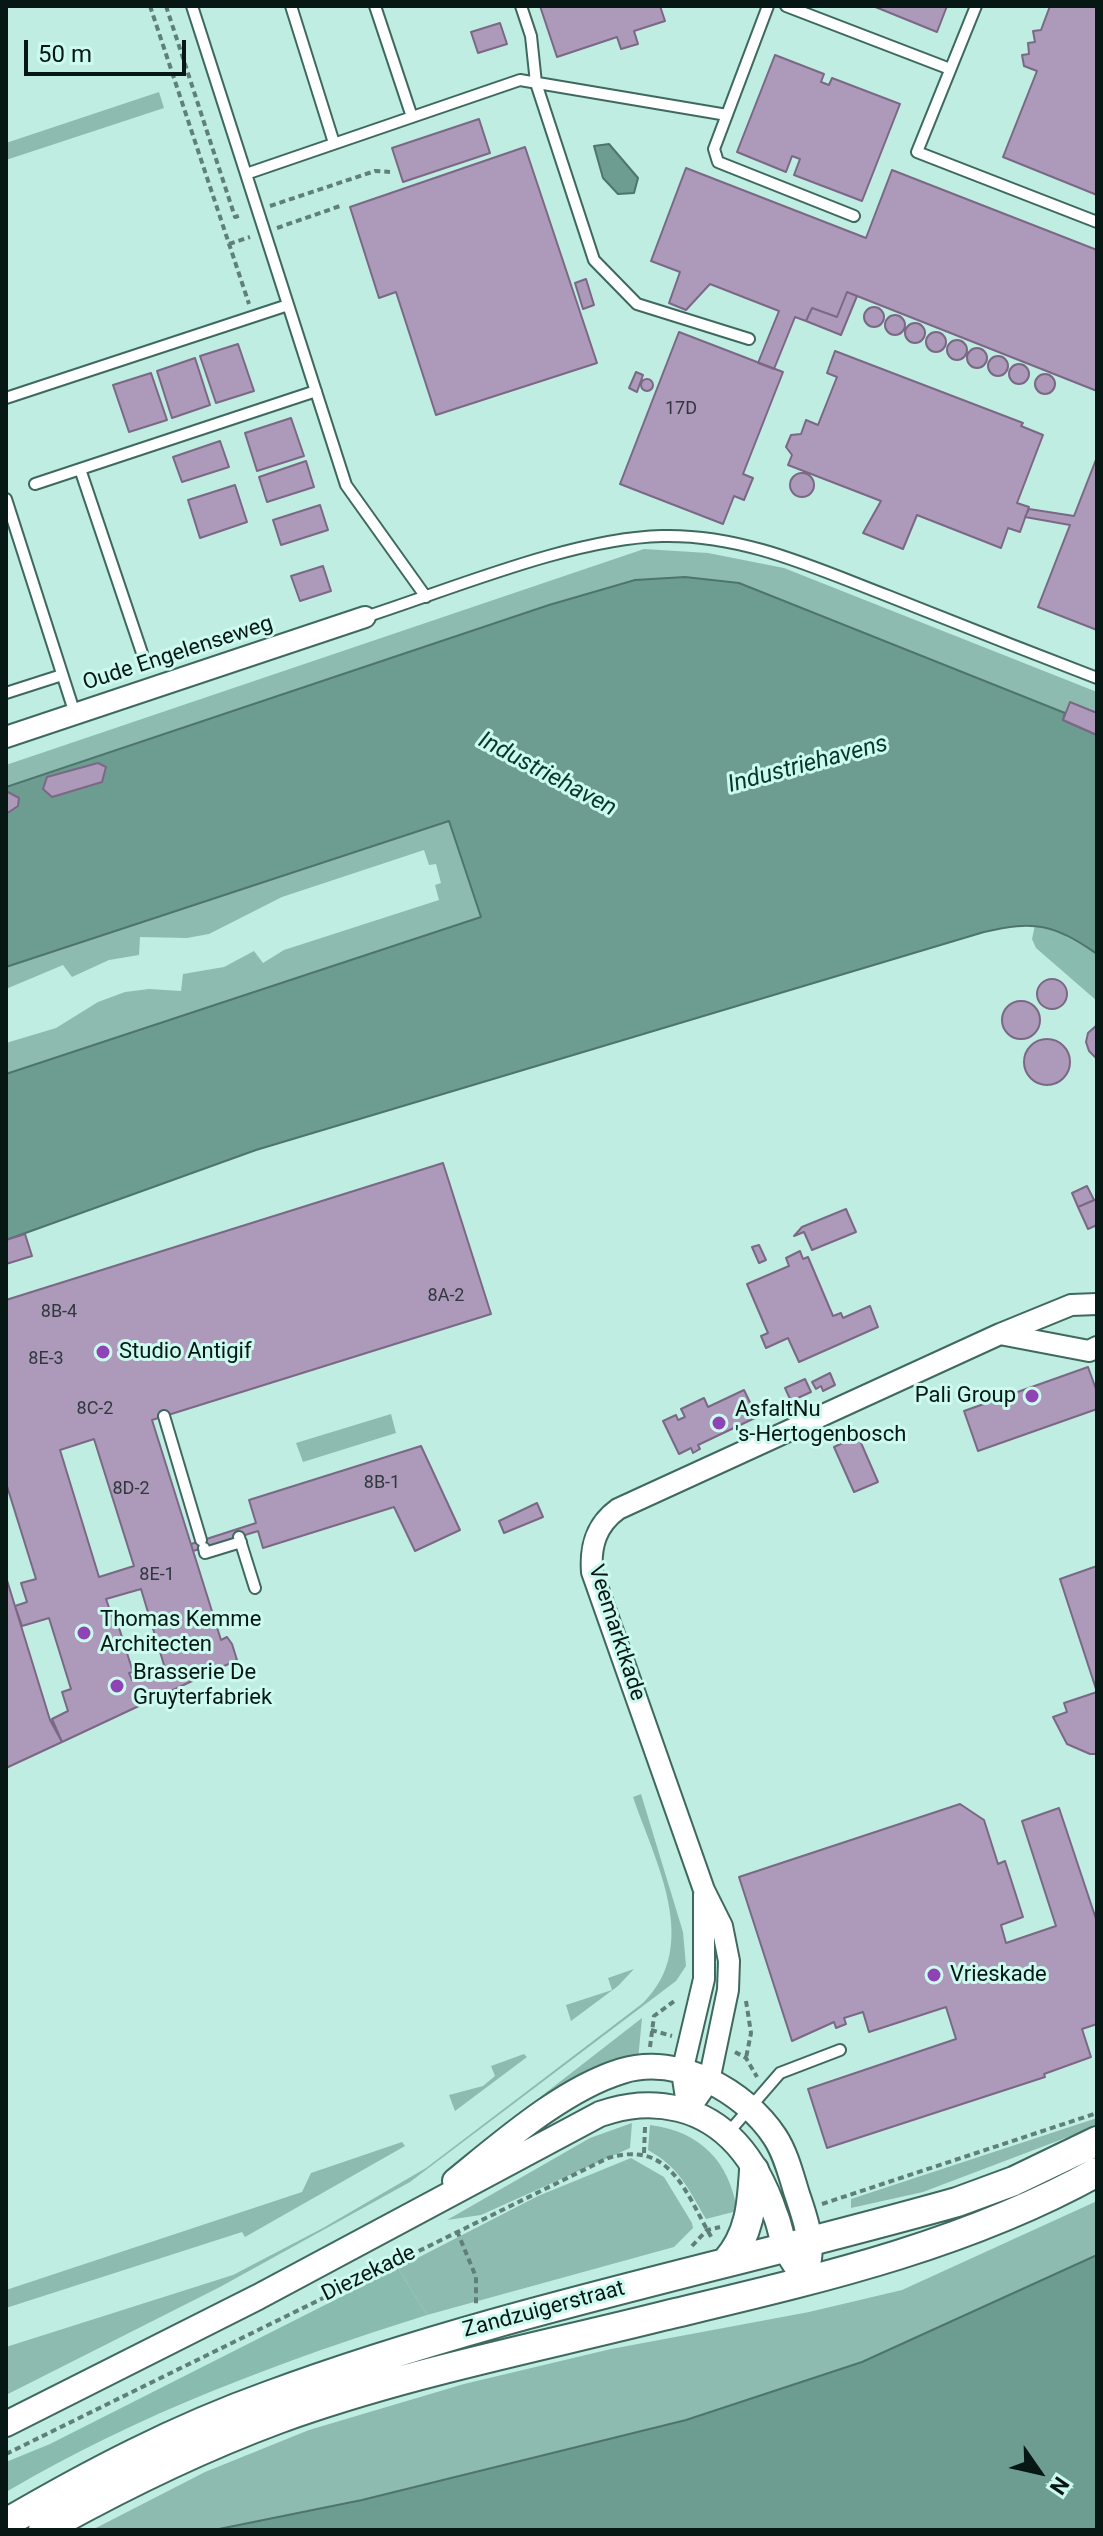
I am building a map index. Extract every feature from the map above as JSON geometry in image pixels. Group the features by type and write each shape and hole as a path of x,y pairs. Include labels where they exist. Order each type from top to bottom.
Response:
{"main road":[{"name":"Zandzuigerstraat","path":"6,2523 151,2445 266,2396 480,2326 799,2246 957,2202 1014,2181 1097,2141"},
{"path":"726,2262 737,2250 750,2220 754,2170"},
{"name":"Zandzuigerstraat","path":"43,2530 166,2467 278,2419 475,2363 806,2281 975,2231 1097,2172"}],"street":[{"name":"Oude Engelenseweg","path":"6,737 365,617"},
{"name":"Veemarktkade","path":"688,2111 709,2081 728,1990 729,1961 722,1926 704,1890 592,1572 591,1549 598,1532 618,1509 1000,1334 1071,1305 1097,1304"},
{"path":"1000,1334 1089,1351 1097,1347"},
{"name":"Veemarktkade","path":"688,2111 682,2072 704,1979 704,1890"},
{"name":"Diezekade","path":"409,2218 502,2143 585,2085 625,2070 649,2067 682,2072"},
{"path":"682,2072 709,2081 750,2108 782,2149 806,2281"},
{"name":"Diezekade","path":"6,2424 409,2218 600,2114 647,2104 688,2111"},
{"path":"688,2111 728,2133 754,2170 776,2214 799,2246"}],"lane":[{"path":"192,6 346,485 426,597"},
{"path":"291,6 334,143"},
{"path":"375,6 412,117"},
{"path":"521,6 531,36 536,83 594,260 637,304 749,339"},
{"path":"768,6 714,149 718,162 854,216"},
{"path":"786,6 950,69"},
{"path":"976,6 917,152 1097,222"},
{"path":"246,174 520,80 727,115"},
{"path":"6,398 288,305"},
{"path":"35,484 316,391"},
{"path":"80,469 142,653"},
{"path":"6,499 75,714"},
{"path":"365,617 593,545 660,536 702,537 752,545 1097,678"},
{"path":"6,693 62,675"},
{"path":"164,1416 205,1553 240,1540 255,1588"},
{"path":"728,2133 780,2073 840,2050"}],"path":[{"path":"150,6 254,316"},
{"path":"229,244 340,206"},
{"name":"Diezekade","path":"6,2454 457,2231 625,2153 644,2153 668,2167 707,2230"},
{"path":"457,2231 476,2277 476,2310"}],"shaded area":[{"path":"159,92 164,108 6,160 6,143"},
{"path":"644,549 708,553 784,568 1097,692 1097,735 1063,720 1065,713 739,583 635,580 549,605 6,786 6,765"},
{"path":"449,821 481,917 6,1074 6,1043 56,1028 98,1002 125,992 149,989 181,991 183,974 224,967 254,951 263,963 284,950 439,900 435,885 441,883 436,864 429,865 424,850 282,897 209,934 187,938 140,937 139,955 109,960 72,977 63,965 6,989 6,967"},
{"path":"1035,925 1052,928 1097,954 1097,1001 1036,948 1032,939"},
{"path":"391,1414 396,1433 303,1462 296,1443"},
{"path":"641,1794 683,1932 686,1966 676,1981 410,2182 220,2287 6,2395 6,2347 233,2275 323,2228 426,2168 643,2003 660,1980 669,1955 672,1929 661,1875 633,1797"},
{"path":"634,1969 618,1986 571,2021 566,2005 612,1990 608,1978"},
{"path":"642,2018 638,2060 601,2069 530,2105"},
{"path":"524,2054 527,2057 455,2111 449,2095 483,2086 495,2076 491,2066"},
{"path":"1097,2118 1097,2126 923,2192 851,2208 851,2199"},
{"path":"632,2123 630,2148 481,2215 447,2220 590,2138"},
{"path":"650,2125 684,2134 710,2152 727,2178 737,2211 706,2219 675,2171 648,2150"},
{"path":"402,2142 405,2146 245,2237 242,2232 6,2308 6,2290 302,2192 311,2173"},
{"path":"631,2158 664,2177 692,2223 693,2228 674,2247 427,2315 398,2268 538,2196"},
{"path":"1097,2201 1097,2255 862,2362 686,2420 362,2500 214,2530 92,2530 205,2472 309,2430 464,2384 611,2349 809,2312 902,2290"},
{"path":"398,2268 427,2315 318,2351 211,2392 107,2438 6,2492 6,2462 50,2444"}],"water":[{"path":"609,144 638,178 634,193 618,194 603,178 594,146"},
{"path":"685,577 739,583 1065,713 1063,720 1097,735 1097,954 1068,936 1043,927 1017,926 984,932 256,1150 6,1240 6,1074 481,917 449,821 6,967 6,787 549,605 635,580"},
{"path":"1097,2255 1097,2530 214,2530 362,2500 686,2420 862,2362"}],"building":[{"path":"540,6 660,6 665,21 634,31 638,44 621,49 617,37 557,57"},
{"path":"873,6 947,6 937,32"},
{"path":"1050,6 1097,6 1097,195 1003,157 1037,71 1024,66 1022,55 1029,54 1028,43 1035,42 1033,31 1041,30"},
{"path":"500,23 507,44 478,53 471,32"},
{"path":"775,55 824,74 821,82 829,85 832,78 900,104 862,201 794,175 800,159 792,156 786,172 737,152"},
{"path":"479,119 490,153 403,182 392,148"},
{"path":"525,147 597,363 436,415 396,292 379,298 350,207"},
{"path":"686,168 866,238 892,170 1097,250 1097,391 847,292 837,317 812,308 806,321 795,317 774,369 758,363 779,311 710,284 686,310 669,303 680,272 651,261"},
{"path":"586,279 594,305 583,309 575,283"},
{"path":"847,292 857,296 841,335 806,321 812,308 837,317"},
{"path":"874,307 881,310 884,317 881,324 874,327 867,324 864,317 867,310"},
{"path":"895,315 902,318 905,325 902,332 895,335 888,332 885,325 888,318"},
{"path":"915,323 922,326 925,333 922,340 915,343 908,340 905,333 908,326"},
{"path":"679,332 783,372 743,474 753,478 744,500 734,496 723,524 620,484"},
{"path":"936,332 943,335 946,342 943,349 936,352 929,349 926,342 929,335"},
{"path":"957,340 964,343 967,350 964,357 957,360 950,357 947,350 950,343"},
{"path":"238,344 254,391 216,403 200,356"},
{"path":"977,348 984,351 987,358 984,365 977,368 970,365 967,358 970,351"},
{"path":"835,351 1023,423 1021,426 1043,435 1017,503 1029,507 1020,532 1008,528 1001,548 917,515 903,549 863,533 881,501 788,465 792,455 786,447 791,435 801,434 806,420 818,425 837,377 827,373"},
{"path":"998,356 1005,359 1008,366 1005,373 998,376 991,373 988,366 991,359"},
{"path":"195,358 210,405 172,418 157,371"},
{"path":"1019,364 1026,367 1029,374 1026,381 1019,384 1012,381 1009,374 1012,367"},
{"path":"636,372 643,375 637,392 629,388"},
{"path":"151,373 167,420 129,432 113,385"},
{"path":"1045,374 1052,377 1055,384 1052,391 1045,394 1038,391 1035,384 1038,377"},
{"path":"647,379 653,385 647,391 641,385"},
{"path":"291,418 304,456 257,471 245,433"},
{"path":"220,441 229,467 182,482 173,457"},
{"path":"1097,457 1097,630 1038,607 1070,525 1025,517 1029,509 1074,516"},
{"path":"306,461 314,487 267,502 259,477"},
{"path":"802,473 810,477 814,485 810,493 802,497 794,493 790,485 794,477"},
{"path":"235,485 247,522 200,538 188,500"},
{"path":"320,505 328,530 281,545 273,520"},
{"path":"323,566 331,591 300,601 291,576"},
{"path":"1070,702 1097,713 1097,735 1063,720"},
{"path":"98,763 106,767 102,782 52,797 43,789 47,777"},
{"path":"6,791 19,798 18,806 6,814"},
{"path":"1052,979 1058,980 1066,988 1066,1000 1058,1008 1052,1009 1046,1008 1038,1000 1037,994 1038,988 1046,980"},
{"path":"1021,1001 1034,1007 1040,1020 1034,1033 1021,1039 1008,1033 1002,1020 1008,1007"},
{"path":"1097,1025 1097,1059 1086,1042 1088,1033"},
{"path":"1047,1039 1063,1046 1070,1062 1063,1078 1047,1085 1031,1078 1024,1062 1031,1046"},
{"path":"443,1163 491,1314 152,1420 221,1640 227,1637 237,1660 62,1742 52,1719 68,1711 62,1692 71,1689 49,1618 22,1626 15,1606 27,1602 21,1583 36,1579 6,1483 6,1300","holes":["94,1439 134,1566 99,1577 60,1450","141,1589 164,1665 132,1680 129,1673 133,1672 115,1615 112,1616 106,1599"]},
{"path":"1087,1186 1094,1200 1078,1207 1072,1193"},
{"path":"1097,1199 1097,1225 1088,1229 1078,1207"},
{"path":"846,1209 856,1232 812,1250 804,1232 794,1236 802,1227"},
{"path":"25,1234 32,1256 6,1264 6,1240"},
{"path":"759,1245 766,1260 759,1263 752,1247"},
{"path":"800,1251 803,1259 808,1257 833,1316 841,1313 843,1318 870,1306 878,1327 799,1362 788,1338 766,1348 761,1336 768,1333 747,1284 789,1266 786,1258"},
{"path":"1088,1367 1097,1392 1097,1409 978,1451 964,1411"},
{"path":"830,1373 835,1385 823,1391 821,1386 816,1389 812,1382"},
{"path":"805,1379 811,1392 791,1401 785,1388"},
{"path":"744,1390 757,1417 698,1445 700,1449 693,1453 691,1448 679,1454 663,1421 676,1415 678,1420 685,1417 681,1409 704,1398 708,1407"},
{"path":"858,1436 878,1482 854,1492 834,1447"},
{"path":"421,1446 460,1530 415,1551 394,1507 263,1548 258,1531 193,1551 191,1544 256,1523 249,1500"},
{"path":"537,1503 543,1517 504,1533 499,1521"},
{"path":"1097,1566 1097,1692 1060,1579"},
{"path":"6,1577 50,1720 62,1742 6,1768"},
{"path":"1097,1692 1097,1754 1090,1754 1067,1744 1053,1717 1067,1712 1064,1703"},
{"name":"Vrieskade","path":"960,1804 984,1820 998,1864 1005,1861 1023,1917 1001,1925 1006,1943 1056,1926 1022,1821 1059,1808 1097,1922 1097,2024 1082,2029 1091,2057 1044,2074 1045,2077 827,2148 808,2089 956,2039 946,2007 869,2032 863,2012 844,2018 846,2024 836,2028 834,2022 792,2041 739,1877"}],"place":[{"name":"Studio Antigif","path":"103,1352"},
{"name":"Pali Group","path":"1032,1396"},
{"name":"AsfaltNu 's-Hertogenbosch","path":"719,1423"},
{"name":"Thomas Kemme Architecten","path":"84,1633"},
{"name":"Brasserie De Gruyterfabriek","path":"117,1686"},
{"name":"Vrieskade","path":"934,1975"}],"water label":[{"name":"Industriehavens","path":"808,765"},
{"name":"Industriehaven","path":"547,775"}]}
